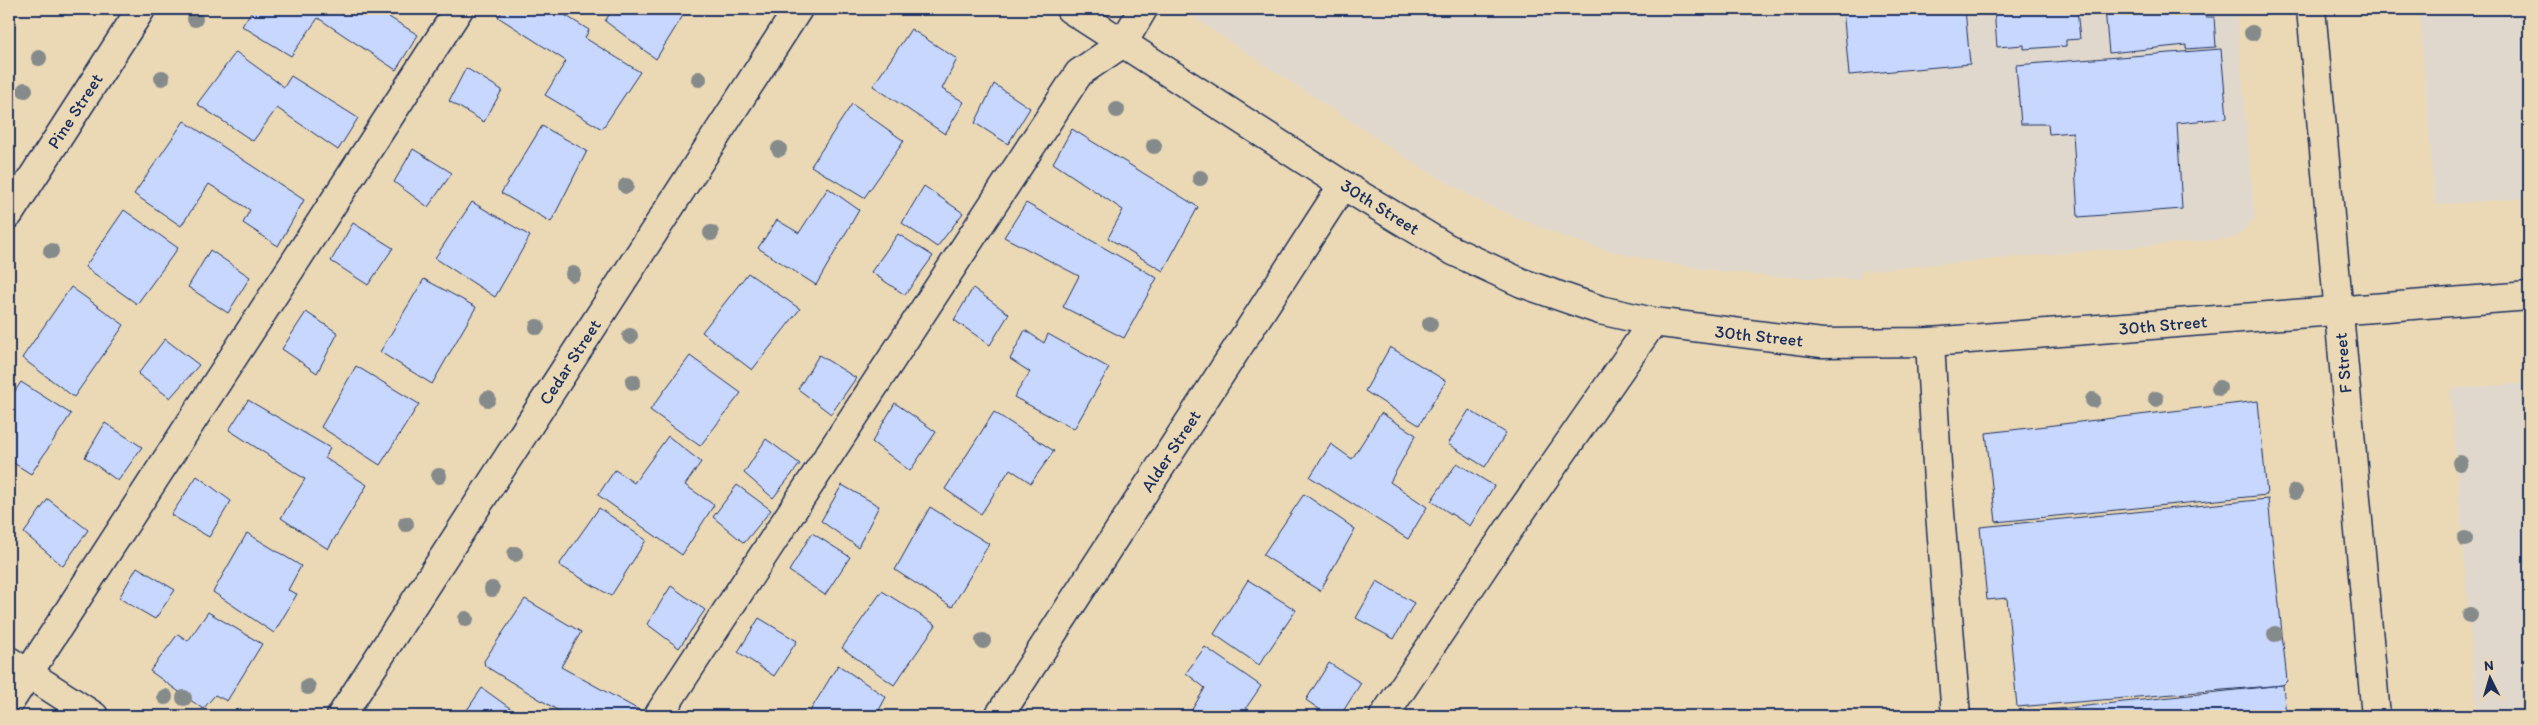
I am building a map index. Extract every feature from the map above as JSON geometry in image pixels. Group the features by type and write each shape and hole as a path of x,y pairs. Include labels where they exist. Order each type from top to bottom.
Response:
{"street":[{"name":"Pine Street","path":"9,214 141,9"},
{"path":"9,703 18,667 459,9"},
{"name":"Cedar Street","path":"341,716 798,9"},
{"name":"30th Street","path":"1070,9 1342,185 1447,248 1522,284 1600,310 1653,322 1822,343 1930,342 2529,296"},
{"path":"658,716 1080,73 1123,43 1143,9"},
{"name":"F Street","path":"2311,9 2376,716"},
{"name":"Alder Street","path":"999,716 1342,185"},
{"path":"1384,716 1509,529 1653,322"},
{"path":"1930,342 1939,500 1956,716"},
{"path":"18,667 94,716"}],"shaded area":[{"path":"1180,9 2236,9 2255,218 2236,238 1861,271 1860,279 1777,277 1703,269 1645,259 1599,248 1562,236 1487,205 1420,167"},
{"path":"2419,9 2529,9 2529,198 2435,205"},
{"path":"2529,383 2529,716 2477,716 2450,389"}],"building":[{"path":"253,9 376,9 418,35 396,70 318,18 291,56 242,26"},
{"path":"504,9 555,9 589,30 585,38 640,72 602,129 545,95 566,61 498,17"},
{"path":"613,9 687,9 656,59 605,21"},
{"path":"1843,9 1965,9 1970,64 1849,75"},
{"path":"1994,9 2077,9 2080,39 2066,40 2066,46 2024,49 2024,45 1997,47"},
{"path":"2105,9 2205,9 2205,17 2214,17 2216,47 2186,49 2186,45 2109,53"},
{"path":"911,29 957,59 942,89 964,102 945,134 873,86"},
{"path":"2221,49 2227,118 2177,123 2182,209 2078,217 2073,132 2049,134 2048,124 2021,124 2016,65"},
{"path":"236,52 284,87 291,76 358,118 338,150 277,108 253,141 197,104"},
{"path":"466,68 502,90 484,122 449,101"},
{"path":"994,84 1030,108 1008,144 975,123"},
{"path":"852,104 904,141 864,198 811,166"},
{"path":"184,121 304,200 278,246 243,223 250,210 209,184 181,226 134,194"},
{"path":"542,126 587,151 551,222 501,193"},
{"path":"1072,129 1198,207 1163,271 1108,238 1123,210 1053,163"},
{"path":"413,149 452,173 428,207 394,182"},
{"path":"924,186 963,213 937,247 902,223"},
{"path":"828,188 859,210 816,285 758,248 777,220 799,233"},
{"path":"472,202 530,236 495,297 435,258"},
{"path":"1026,203 1157,278 1124,338 1063,307 1079,276 1004,237"},
{"path":"124,210 178,248 137,304 85,267"},
{"path":"353,223 393,248 368,285 331,261"},
{"path":"898,234 933,256 905,295 871,272"},
{"path":"210,250 250,277 228,313 188,287"},
{"path":"748,273 800,309 752,370 702,332"},
{"path":"424,279 476,307 432,384 380,352"},
{"path":"71,287 124,325 74,397 22,358"},
{"path":"973,288 1009,314 990,345 954,320"},
{"path":"306,312 338,333 317,373 282,349"},
{"path":"1025,330 1044,343 1048,334 1109,368 1074,429 1014,397 1030,372 1010,359"},
{"path":"165,339 199,365 170,398 138,374"},
{"path":"1390,347 1446,381 1419,425 1365,391"},
{"path":"819,355 856,378 831,414 798,389"},
{"path":"690,356 741,393 700,446 650,410"},
{"path":"356,366 419,404 380,465 321,427"},
{"path":"21,382 71,414 31,474 9,460 9,400"},
{"path":"248,400 330,448 325,458 367,485 328,549 281,518 305,479 229,430"},
{"path":"2258,401 2267,495 1996,522 1986,433"},
{"path":"895,403 936,432 910,471 872,442"},
{"path":"1469,410 1506,433 1485,467 1448,444"},
{"path":"994,412 1054,451 1031,483 1010,469 981,514 945,489"},
{"path":"1381,413 1416,435 1390,482 1427,507 1408,539 1310,477 1331,444 1352,459"},
{"path":"105,423 142,447 118,481 85,457"},
{"path":"668,436 701,462 685,485 714,505 682,555 598,495 615,470 634,483"},
{"path":"766,439 800,464 773,498 744,473"},
{"path":"1457,463 1494,486 1470,526 1431,501"},
{"path":"197,476 231,501 209,537 171,515"},
{"path":"9,482 15,486 9,495"},
{"path":"737,485 771,510 744,543 713,517"},
{"path":"842,485 879,506 858,547 821,521"},
{"path":"1304,494 1355,529 1320,591 1263,555"},
{"path":"48,499 88,530 63,566 24,533"},
{"path":"2268,499 2287,681 2283,685 2017,707 2007,598 1987,600 1980,527"},
{"path":"930,507 989,544 952,607 895,570"},
{"path":"599,508 646,540 611,596 559,565"},
{"path":"247,533 301,566 288,590 297,594 274,633 213,592"},
{"path":"812,533 850,557 825,595 789,571"},
{"path":"137,567 175,590 155,619 119,598"},
{"path":"1248,580 1296,610 1259,665 1214,634"},
{"path":"1377,581 1414,603 1394,639 1356,618"},
{"path":"671,586 705,610 679,648 647,624"},
{"path":"882,591 936,625 894,685 842,648"},
{"path":"525,599 581,632 561,667 639,710 634,716 567,716 485,666 484,661"},
{"path":"208,612 262,644 227,701 215,695 203,709 150,671 178,634 188,641"},
{"path":"759,618 797,641 774,676 738,652"},
{"path":"1205,647 1261,686 1246,708 1257,716 1188,716 1205,688 1186,673"},
{"path":"1329,663 1361,683 1340,716 1329,716 1306,700"},
{"path":"838,665 886,697 876,716 807,716"},
{"path":"2283,685 2286,716 2002,716 2002,715"},
{"path":"482,688 521,716 463,716"}]}
